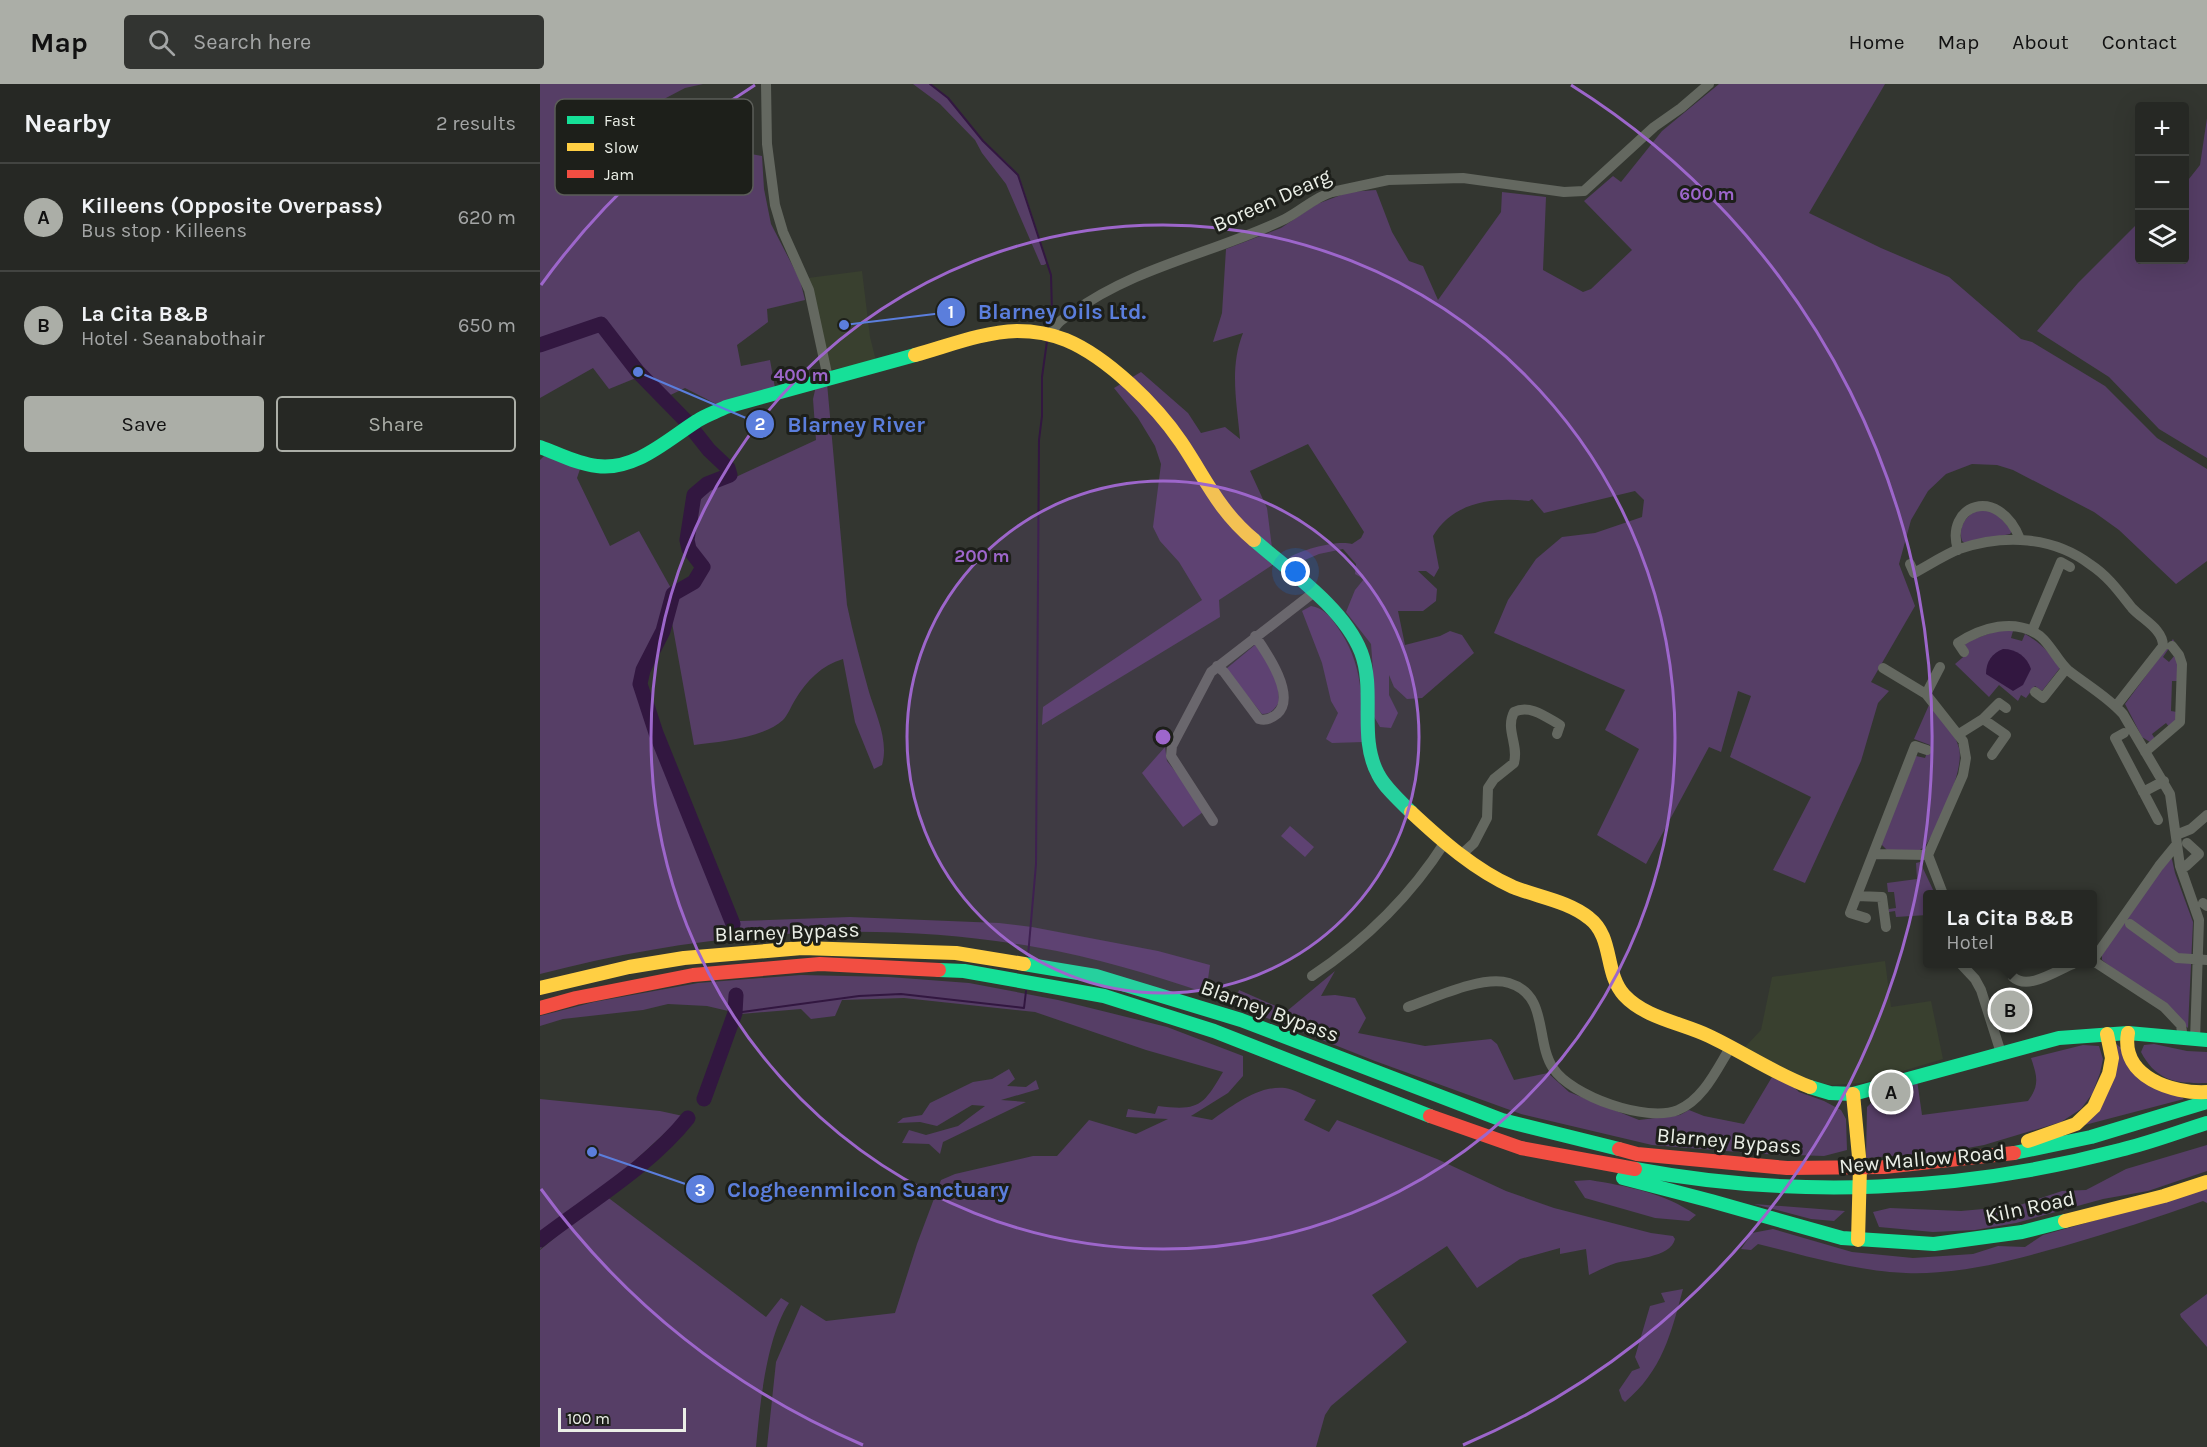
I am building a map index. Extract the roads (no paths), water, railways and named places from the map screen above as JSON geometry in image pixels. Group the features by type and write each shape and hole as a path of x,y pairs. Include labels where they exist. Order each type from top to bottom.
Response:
{"main road":[{"path":"540,447 578,462 603,467 624,464 649,452 699,420 726,407 977,336 1020,332 1048,335 1086,349 1154,411 1176,436 1216,499 1245,533 1313,593 1351,633 1361,654 1369,709 1371,754 1373,766 1379,777 1410,810 1445,842 1462,854 1512,886 1576,910 1598,926 1607,939 1613,973 1622,993 1630,1002 1819,1091 1852,1094 2059,1038 2128,1033 2195,1040"},
{"name":"Blarney Bypass","path":"540,987 651,963 790,949 957,953 1096,976 1241,1020 1502,1120 1637,1154 1787,1168 1884,1167 1978,1158"},
{"name":"Blarney Bypass","path":"540,1008 576,998 693,975 820,964 964,971 1104,996 1233,1038 1445,1122 1521,1148 1565,1157"},
{"path":"2128,1033 2128,1054 2136,1066 2149,1078 2175,1090 2188,1093 2207,1092"},
{"path":"1978,1158 2076,1124 2094,1107 2109,1074 2112,1058 2108,1034"},
{"path":"1852,1094 1858,1126 1860,1214 1858,1240"},
{"name":"New Mallow Road","path":"1978,1158 2091,1137 2207,1102"},
{"name":"New Mallow Road","path":"1565,1157 1722,1183 1843,1188 1898,1186 1989,1177 2071,1162 2122,1150 2207,1123"},
{"name":"Kiln Road","path":"1565,1157 1589,1170 1842,1238 1934,1244 2022,1232 2164,1196 2207,1182"}],"street":[{"path":"766,84 767,144 775,206 783,232 809,290 828,378"},
{"name":"Boreen Dearg","path":"1048,335 1062,320 1120,283 1148,270 1242,237 1285,219 1323,195 1332,192 1388,180 1463,178 1564,192 1584,191 1654,127 1709,84"},
{"path":"1958,550 1955,540 1957,526 1963,515 1971,508 1982,505 1992,506 2002,512 2010,520 2020,538"},
{"path":"1910,564 1914,573 1958,550 2020,538 2061,548 2092,565 2112,583 2141,618 2160,633 2163,639 2163,646 2116,706"},
{"path":"2032,631 2061,562 2070,567"},
{"path":"1213,821 1172,756 1172,746 1211,672 1313,593"},
{"path":"1964,652 1958,643 1986,628 2006,626 2032,631 2040,637 2066,669 2116,706 2164,781 2170,794 2180,841 2181,868 2199,920 2202,960 2195,1040"},
{"path":"1217,666 1259,719 1267,720 1274,717 1280,712 1284,703 1284,694 1266,651 1255,636"},
{"path":"2145,752 2180,722 2182,664 2180,655 2172,646"},
{"path":"1926,694 1940,667"},
{"path":"1883,668 1926,694 1963,741 1966,758 1963,776 1928,855 1941,890"},
{"path":"2035,692 2043,698 2066,669"},
{"path":"1959,734 1983,719 1999,703 2006,708"},
{"path":"1462,854 1474,843 1487,818 1488,788 1494,779 1514,763 1516,746 1510,727 1514,712 1521,708 1528,708 1560,724 1557,734"},
{"path":"1983,719 2006,735 1992,755"},
{"path":"2124,733 2115,738 2158,820"},
{"path":"1866,918 1850,913 1915,746 1927,750"},
{"path":"2143,792 2164,781"},
{"path":"2097,954 2159,866 2191,829 2207,815"},
{"path":"2180,841 2199,854 2181,868"},
{"path":"1312,976 1353,947 1398,904 1418,881 1445,842"},
{"path":"1874,854 1928,855"},
{"path":"1857,896 1882,897 1886,927"},
{"path":"2130,924 2177,958 2202,960"},
{"path":"2097,963 2164,1007 2195,1040"},
{"path":"1965,968 1981,990 2001,1053"},
{"path":"2013,977 2019,982 2031,982 2062,968"},
{"path":"1408,1007 1480,983 1509,983 1530,997 1537,1009 1544,1048 1554,1069 1573,1088 1602,1101 1645,1113 1677,1111 1691,1101 1703,1090 1730,1048"}],"waterway":[{"path":"930,84 948,98 983,141 1018,175 1051,275 1050,327"},
{"path":"540,345 601,324 638,372 728,468 730,475 707,484 694,495 687,540 689,549 703,567 694,582 673,594 663,631 643,670 640,684 656,733 733,924"},
{"path":"1028,956 1036,864 1039,440 1042,416 1042,377 1047,341"},
{"path":"735,1013 859,996 901,994 1024,1008 1026,991"},
{"path":"704,1099 735,1013 736,995"},
{"path":"540,1240 637,1168 688,1118"}],"place":[{"name":"Blarney Oils Ltd.","path":"844,325"},
{"name":"Blarney River","path":"638,372"},
{"name":"La Cita B&B","path":"2010,1010"},
{"name":"Killeens (Opposite Overpass)","path":"1891,1092"},
{"name":"Clogheenmilcon Sanctuary","path":"592,1152"}]}
